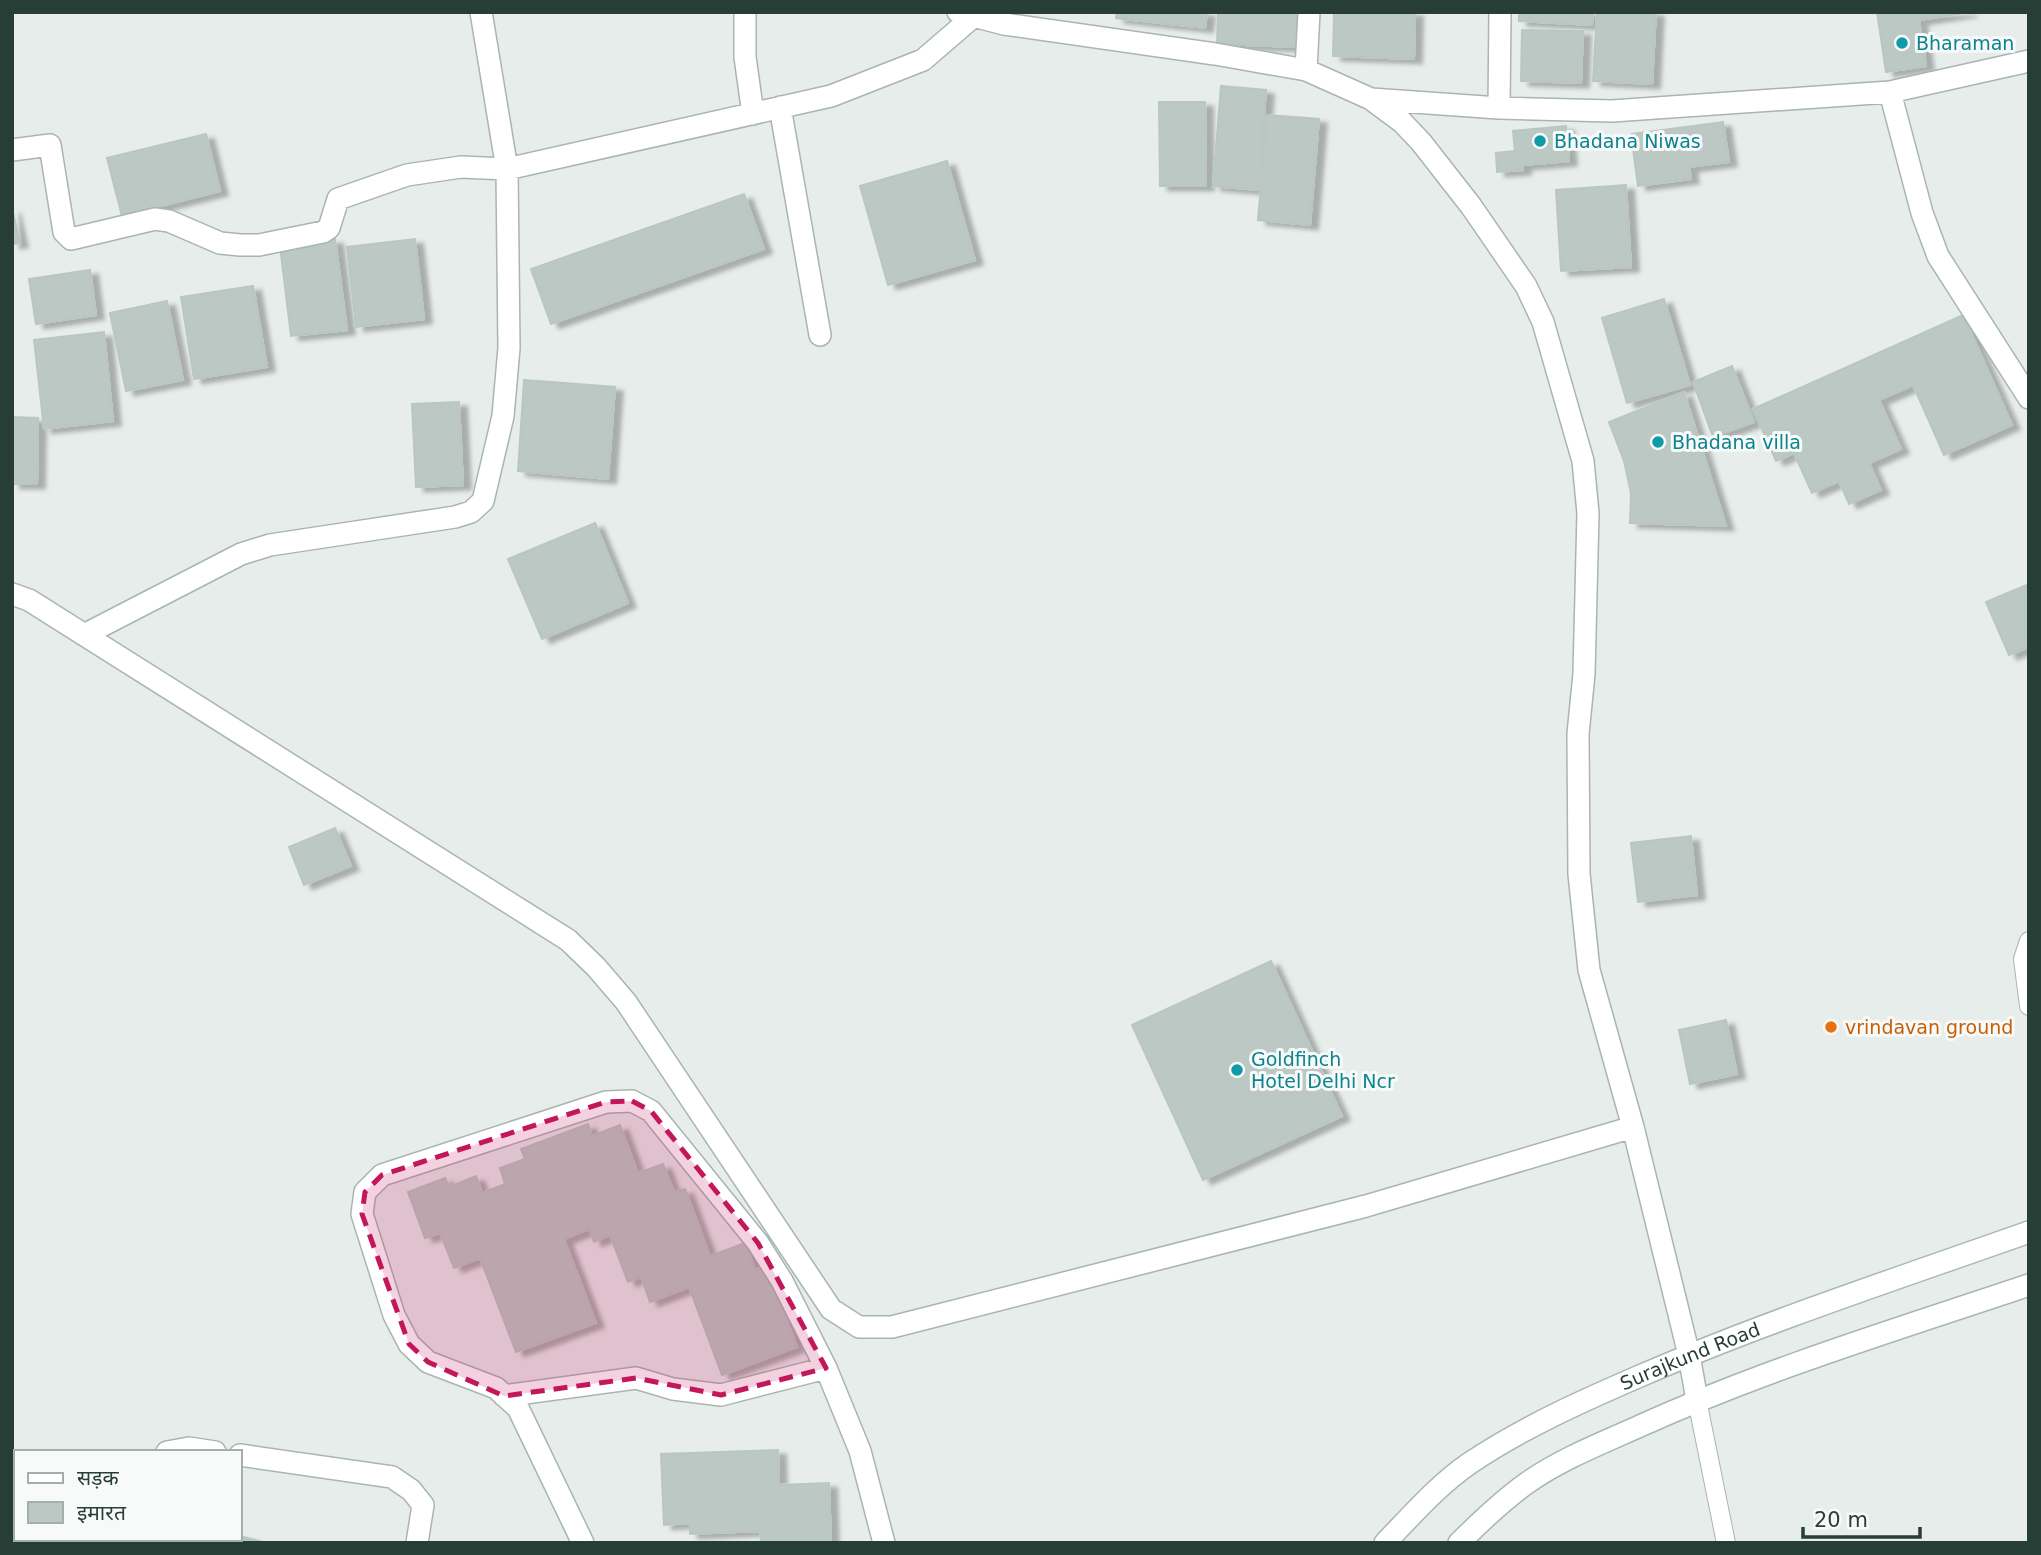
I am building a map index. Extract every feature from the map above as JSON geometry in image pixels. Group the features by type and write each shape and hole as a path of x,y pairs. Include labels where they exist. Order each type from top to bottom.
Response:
{"street":[{"path":"84,635 251,551 270,545 455,517 471,512 482,501 503,416 509,348 506,169 481,12"},
{"path":"745,12 745,57 753,114"},
{"path":"1306,70 1309,12"},
{"path":"1499,108 1500,12"},
{"path":"12,150 50,145 64,232 71,239 162,219 220,243 259,245 323,232 329,228 338,199 407,175 461,167 506,169 831,96 923,60 966,14 1004,24 1215,54 1306,70 1371,99 1402,122 1421,142 1471,206 1526,286 1543,323 1583,461 1588,513 1584,674 1578,734 1579,874 1589,970 1633,1127 1698,1400"},
{"path":"1371,99 1499,108 1612,111 1890,92 2029,61"},
{"path":"1890,92 1922,213 1938,256 2029,398"},
{"path":"780,107 820,335"},
{"path":"12,594 29,600 568,940 626,1002 831,1309 859,1326 892,1328 1352,1210 1633,1127"},
{"path":"583,1543 517,1408 496,1388 428,1362 409,1344 394,1315 362,1214 365,1192 382,1175 606,1102 632,1101 652,1111 758,1243 782,1281 826,1368 860,1451 884,1543"},
{"name":"Surajkund Road","path":"1385,1543 1435,1491 1470,1464 1517,1435 1594,1396 1689,1354 2029,1232"},
{"path":"1459,1543 1528,1482 1583,1452 1698,1400 2029,1285"},
{"path":"504,1396 636,1378 673,1389 721,1395 826,1368"},
{"path":"178,1450 202,1450"},
{"path":"242,1455 392,1477 411,1490 424,1506 417,1543"}],"lane":[{"path":"2029,941 2023,960 2029,1006"},
{"path":"1698,1400 1726,1543"}],"highlighted area":[{"path":"632,1101 651,1111 758,1243 826,1368 721,1395 636,1378 504,1396 428,1362 409,1344 362,1214 365,1192 382,1175 606,1102"}],"building":[{"path":"1117,12 1207,12 1205,28 1116,18"},
{"path":"1218,12 1299,12 1297,47 1217,44"},
{"path":"1334,12 1415,12 1414,59 1333,56"},
{"path":"1519,12 1593,12 1592,25 1519,21"},
{"path":"1597,12 1656,12 1652,84 1593,81"},
{"name":"Bharaman","path":"1877,12 1970,12 1919,20 1926,66 1886,72"},
{"path":"1522,30 1583,31 1581,83 1521,81"},
{"path":"1221,86 1266,90 1258,190 1213,186"},
{"path":"1159,102 1205,102 1206,186 1160,186"},
{"path":"1267,115 1319,119 1310,225 1258,220"},
{"path":"1723,122 1729,162 1689,167 1691,179 1638,186 1631,134"},
{"name":"Bhadana Niwas","path":"1566,126 1569,161 1523,165 1523,170 1497,172 1496,153 1515,151 1513,131"},
{"path":"206,134 220,191 122,216 107,158"},
{"path":"947,161 975,260 888,285 860,186"},
{"path":"1626,185 1631,267 1561,271 1556,190"},
{"path":"744,194 764,249 551,324 531,269"},
{"path":"12,208 20,243 12,244"},
{"path":"335,239 347,330 291,336 280,246"},
{"path":"415,239 424,319 356,327 347,247"},
{"path":"90,270 96,315 36,324 29,279"},
{"path":"253,286 267,367 194,379 181,297"},
{"path":"1664,299 1690,385 1627,403 1602,318"},
{"path":"167,301 183,380 126,391 110,313"},
{"path":"1963,315 2012,425 1944,455 1913,385 1879,400 1901,449 1869,463 1881,490 1849,504 1839,481 1812,493 1794,453 1776,461 1753,409"},
{"path":"104,332 113,421 44,429 34,340"},
{"path":"1732,366 1754,422 1713,437 1693,382"},
{"path":"524,380 615,387 608,479 518,471"},
{"name":"Bhadana villa","path":"1684,392 1726,526 1630,523 1631,493 1624,461 1609,422"},
{"path":"459,402 463,485 416,487 412,404"},
{"path":"12,417 38,418 37,484 12,484"},
{"path":"595,523 628,603 542,639 508,559"},
{"path":"2029,584 2029,647 2009,655 1986,602"},
{"path":"335,828 351,866 304,885 289,847"},
{"path":"1691,836 1697,895 1638,902 1631,843"},
{"name":"Goldfinch Hotel Delhi Ncr","path":"1271,961 1342,1116 1203,1180 1132,1025"},
{"path":"1726,1020 1737,1074 1690,1084 1679,1030"},
{"path":"588,1124 592,1136 620,1125 638,1173 663,1164 674,1192 685,1189 710,1256 745,1243 755,1270 766,1266 797,1347 722,1375 689,1287 650,1302 641,1277 628,1282 610,1235 594,1242 589,1229 564,1239 596,1323 516,1352 480,1258 454,1268 440,1233 425,1238 408,1192 445,1178 449,1187 476,1176 482,1193 505,1184 500,1168 525,1159 521,1149"},
{"path":"778,1450 779,1485 829,1483 831,1543 761,1543 760,1531 690,1534 690,1523 664,1525 661,1454"},
{"path":"242,1537 266,1543 238,1543 242,1541"},
{"path":"86,1541 194,1541 193,1543"}],"place":[{"name":"Bharaman","path":"1902,43"},
{"name":"Bhadana Niwas","path":"1540,141"},
{"name":"Bhadana villa","path":"1658,442"},
{"name":"vrindavan ground","path":"1831,1027"},
{"name":"Goldfinch Hotel Delhi Ncr","path":"1237,1070"}]}
